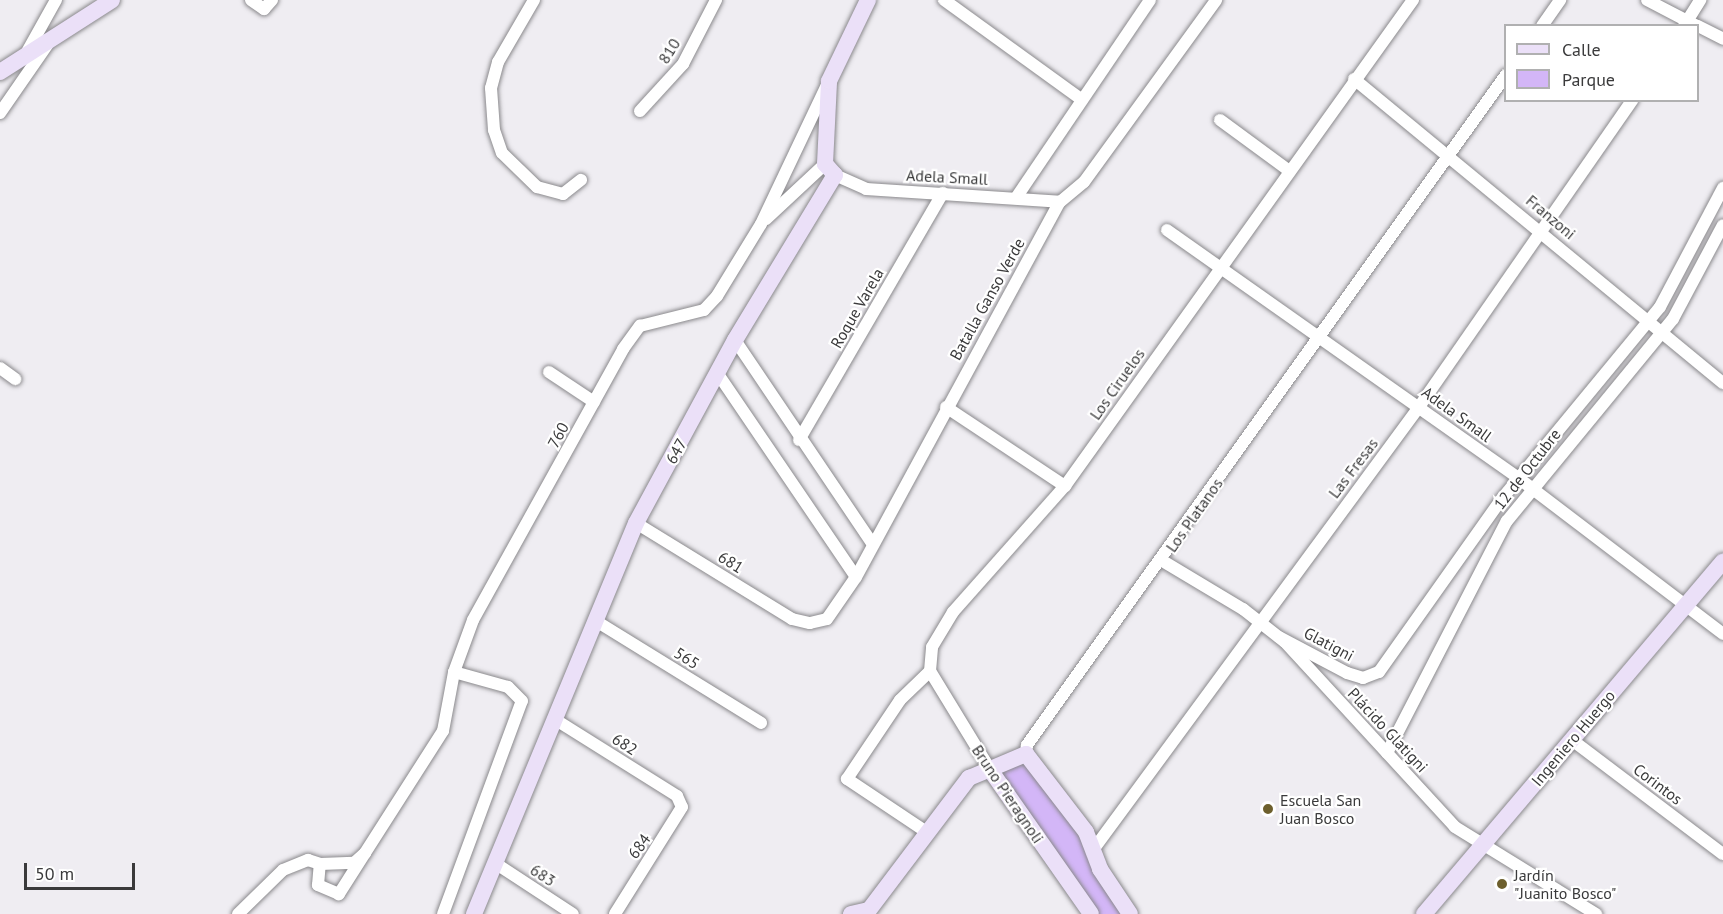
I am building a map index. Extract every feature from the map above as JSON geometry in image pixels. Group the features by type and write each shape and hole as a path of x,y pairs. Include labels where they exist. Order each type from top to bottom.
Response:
{"street":[{"path":"24,58 56,0"},
{"path":"0,72 47,45 112,0"},
{"path":"251,0 264,9 272,0"},
{"path":"534,0 498,62 491,88 494,130 502,153 537,187 564,194 581,180"},
{"name":"810","path":"640,111 683,64 716,0"},
{"name":"647","path":"474,914 636,523 830,169 830,81 868,0"},
{"path":"944,0 1082,100"},
{"path":"1016,198 1150,0"},
{"name":"Batalla Ganso Verde","path":"810,623 826,620 856,577 872,543 1060,202 1084,182 1216,0"},
{"name":"Los Ciruelos","path":"930,671 933,647 953,612 1065,486 1288,170 1413,0"},
{"path":"1543,24 1560,0"},
{"path":"1647,0 1692,24 1700,0"},
{"path":"1699,27 1723,39"},
{"path":"0,113 47,45"},
{"name":"Los Platanos","path":"1026,754 1027,745 1504,78"},
{"name":"Franzoni","path":"1354,79 1449,152 1723,383"},
{"name":"760","path":"320,864 318,885 339,894 443,731 454,672 473,620 594,402 640,326 704,310 761,224 830,81"},
{"name":"Las Fresas","path":"1093,850 1259,620 1419,407 1631,102"},
{"path":"1220,120 1288,170"},
{"path":"761,224 830,169"},
{"name":"Adela Small","path":"830,169 866,189 1060,202"},
{"name":"12 de Octubre","path":"1364,678 1379,672 1500,501 1521,480 1648,321 1723,188"},
{"name":"Roque Varela","path":"799,440 943,193"},
{"name":"12 de Octubre","path":"1387,753 1506,521 1661,332 1723,225"},
{"name":"Adela Small","path":"1167,230 1318,339 1339,348 1521,480 1723,634"},
{"path":"735,340 799,440 872,543"},
{"path":"0,368 15,379"},
{"path":"549,372 594,402"},
{"path":"718,374 856,577"},
{"path":"946,407 1065,486"},
{"name":"681","path":"636,523 792,619 810,623"},
{"name":"Plácido Glatigni","path":"1161,560 1259,620 1279,637 1455,827 1596,914"},
{"name":"Ingeniero Huergo","path":"1424,914 1723,562"},
{"name":"565","path":"596,621 761,723"},
{"name":"Glatigni","path":"1279,637 1364,678"},
{"path":"925,831 847,779 900,700 930,671"},
{"name":"Bruno Pieragnoli","path":"930,671 991,771 1091,914"},
{"path":"443,914 522,701 508,687 454,672"},
{"name":"682","path":"556,720 677,796"},
{"name":"Corintos","path":"1572,740 1723,854"},
{"path":"851,914 872,912 925,831 969,778 991,771 1026,754 1086,832 1093,850 1130,914"},
{"name":"684","path":"615,914 676,822 682,807 677,796"},
{"path":"238,914 282,870 308,860 320,864 354,863 365,853"},
{"name":"683","path":"495,863 573,914"}],"green space":[{"path":"1026,754 1130,914 1091,914 991,771"}],"place":[{"name":"Escuela San Juan Bosco","path":"1268,809"},
{"name":"Jardín \"Juanito Bosco\"","path":"1502,884"}]}
